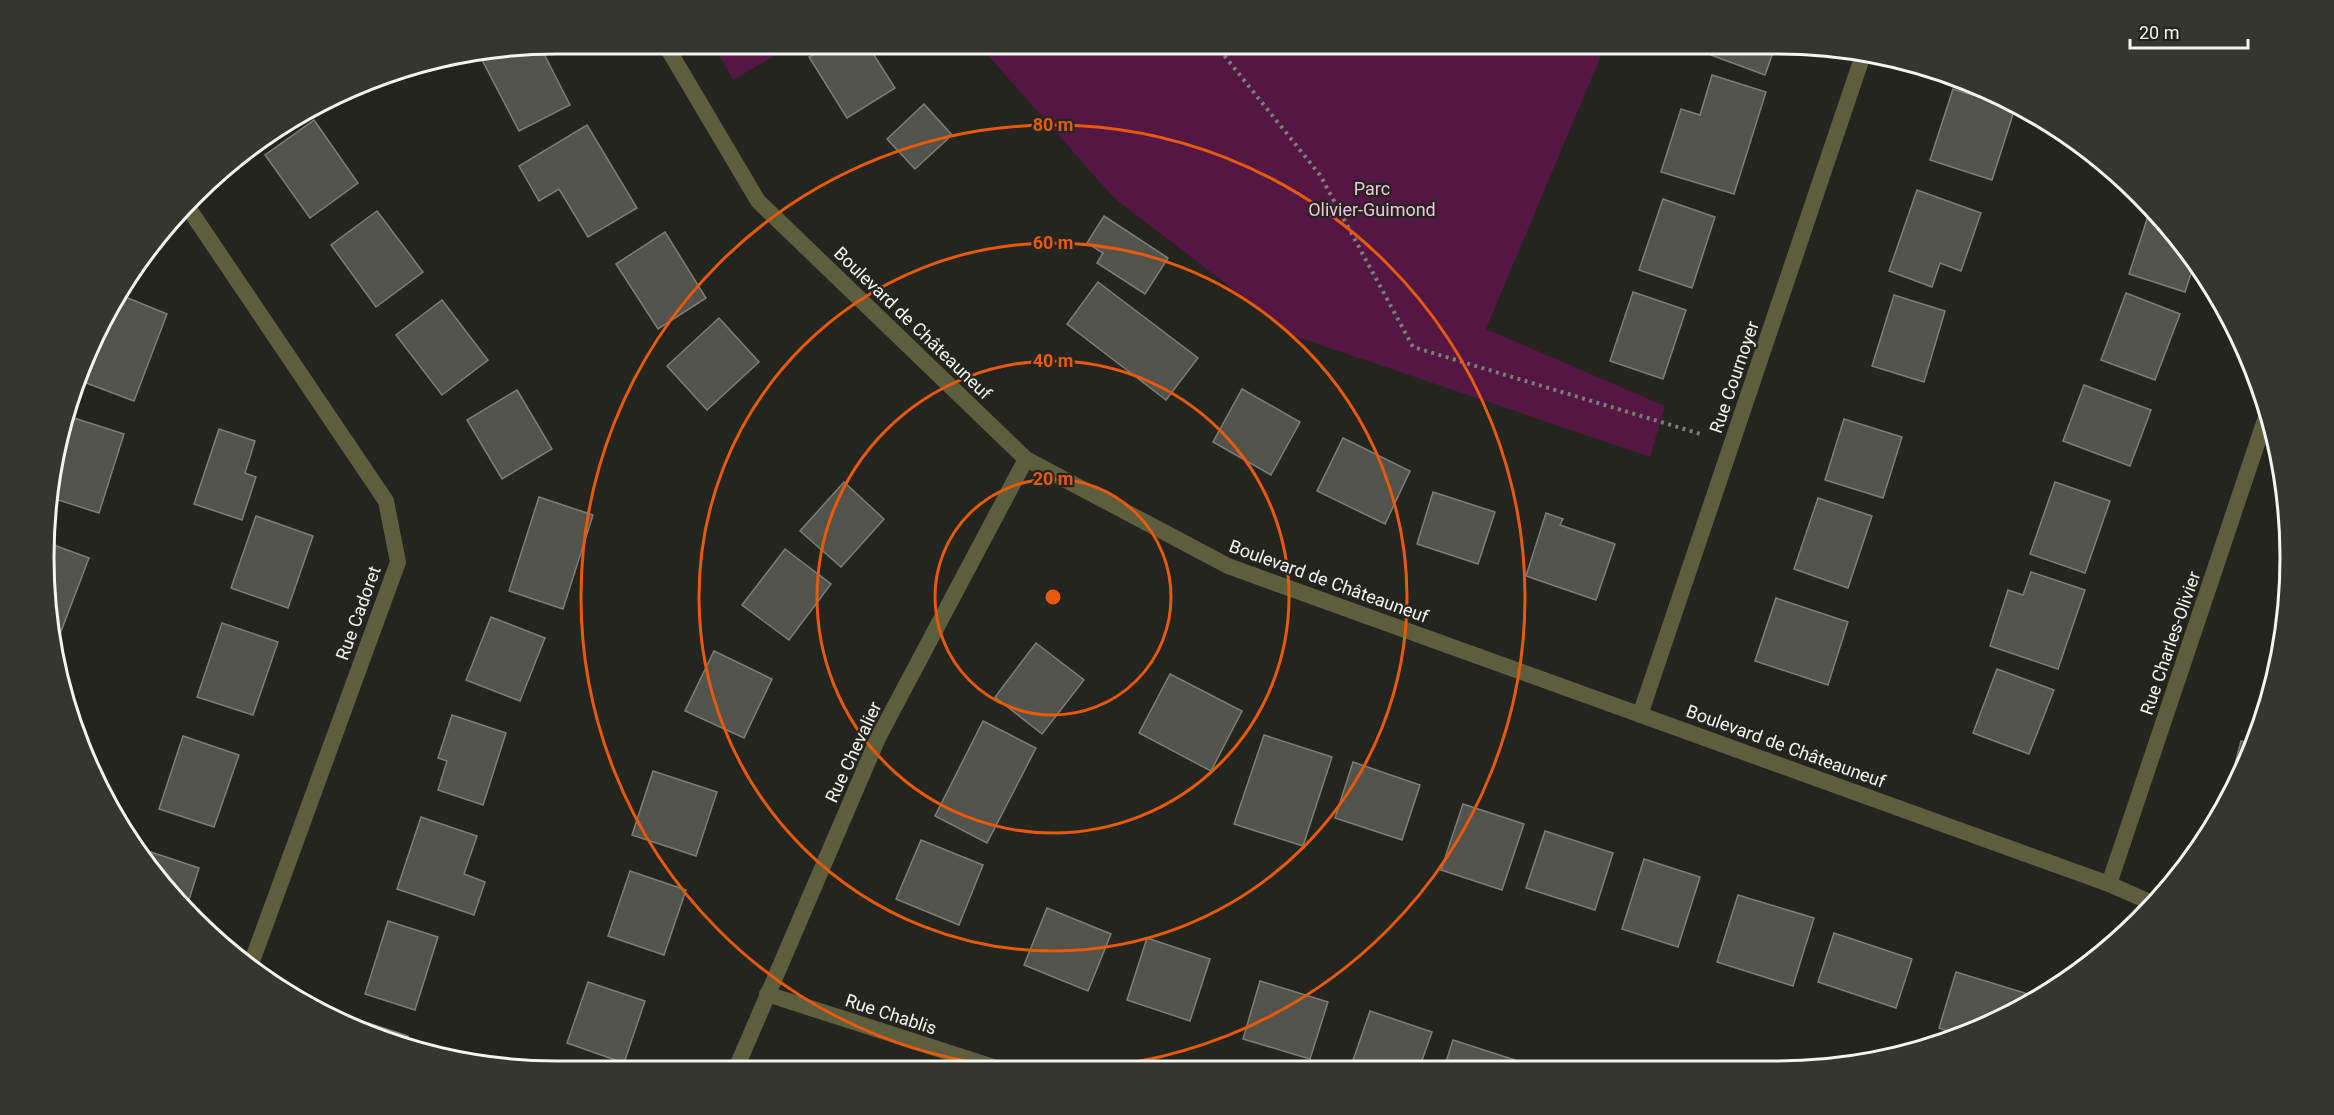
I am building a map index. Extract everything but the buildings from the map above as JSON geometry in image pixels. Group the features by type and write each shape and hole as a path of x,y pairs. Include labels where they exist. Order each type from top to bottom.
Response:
{"street":[{"name":"Boulevard de Châteauneuf","path":"671,54 758,201 1026,459 1228,566 2109,884 2145,900"},
{"name":"Rue Cournoyer","path":"1640,715 1861,61"},
{"name":"Rue Cadoret","path":"191,212 386,501 398,562 253,958"},
{"name":"Rue Charles-Olivier","path":"2109,884 2263,426"},
{"name":"Rue Chevalier","path":"739,1061 878,738 1026,459"},
{"name":"Rue Chablis","path":"767,994 975,1061"}],"path":[{"path":"1224,54 1320,175 1413,347 1732,443"}],"green space":[{"path":"719,54 778,54 733,80"},
{"name":"Parc Olivier-Guimond","path":"987,54 1602,54 1486,329 1665,406 1650,457 1294,336 1114,198"}]}
